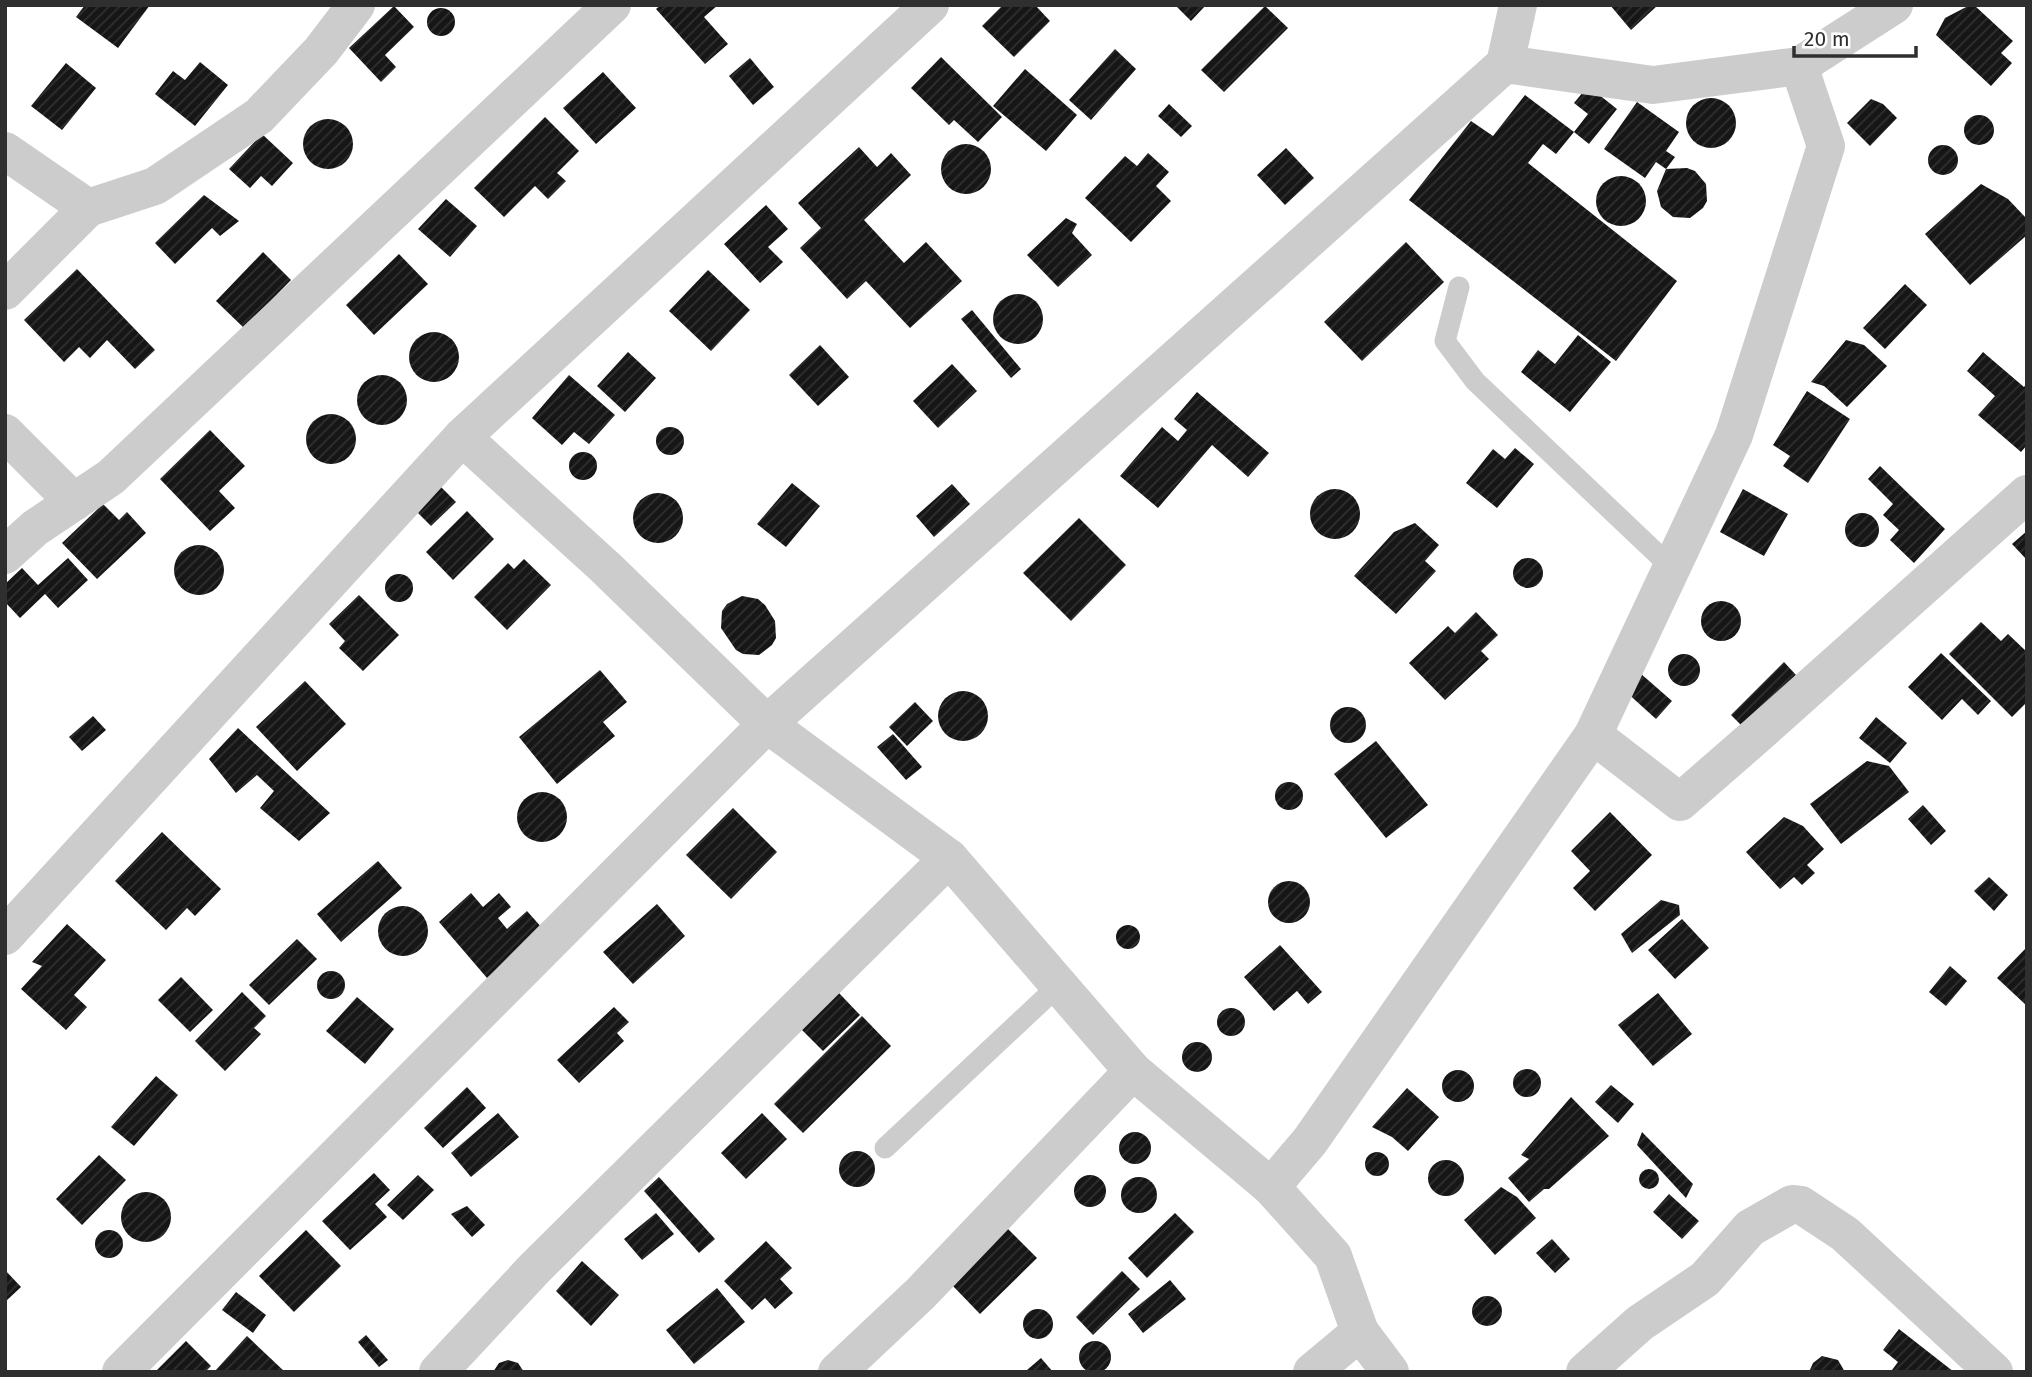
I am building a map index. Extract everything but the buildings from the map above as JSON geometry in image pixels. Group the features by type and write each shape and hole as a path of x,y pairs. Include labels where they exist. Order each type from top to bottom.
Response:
{"street":[{"path":"5,291 88,208 155,186 259,116 321,51 356,5"},
{"path":"5,555 35,528 111,477 612,5"},
{"path":"5,936 461,437 930,5"},
{"path":"121,1372 767,724 1505,64 1518,5"},
{"path":"1505,64 1653,85 1799,66 1894,5"},
{"path":"1270,1187 1310,1141 1593,735 1672,568 1734,435 1826,146 1799,66"},
{"path":"5,150 88,208"},
{"path":"5,433 74,502"},
{"path":"461,437 605,567 767,724 949,858 1133,1071 1270,1187 1333,1256 1360,1332 1390,1372"},
{"path":"1593,735 1680,802 2027,494"},
{"path":"438,1372 535,1268 949,858"},
{"path":"837,1372 920,1293 1133,1071"},
{"path":"1585,1372 1640,1323 1705,1279 1750,1228 1791,1204 1801,1205 1845,1234 1994,1372"},
{"path":"1312,1372 1360,1332"}],"lane":[{"path":"1459,287 1445,341 1460,361 1475,380 1672,568"},
{"path":"885,1148 1059,985"}]}
